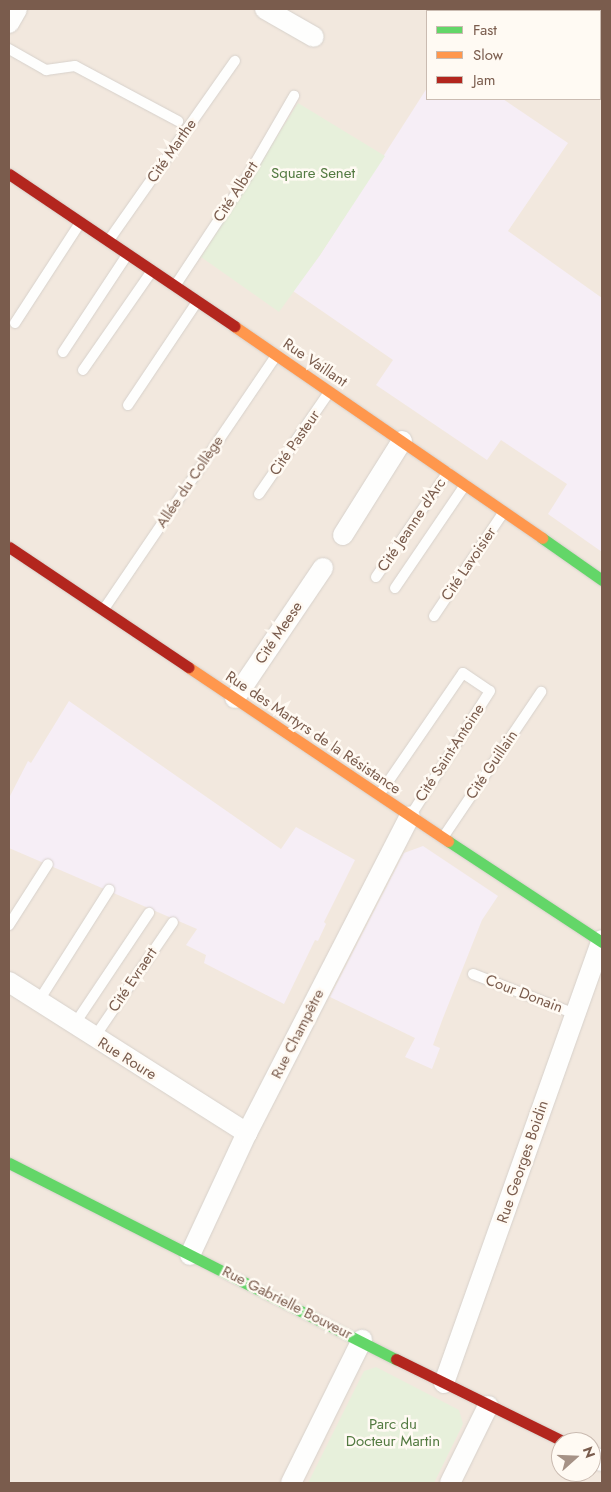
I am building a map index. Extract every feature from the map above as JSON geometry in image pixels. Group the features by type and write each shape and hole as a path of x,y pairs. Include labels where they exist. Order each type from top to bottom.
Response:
{"street":[{"path":"9,23 17,9"},
{"path":"265,9 314,37"},
{"name":"Rue Vaillant","path":"9,174 278,355 602,580"},
{"path":"343,535 402,441"},
{"name":"Rue des Martyrs de la Résistance","path":"9,547 378,796 602,941"},
{"name":"Cité Meese","path":"235,698 323,568"},
{"name":"Rue Champêtre","path":"190,1255 247,1133 410,816"},
{"name":"Rue Georges Boidin","path":"444,1383 602,941"},
{"name":"Rue Roure","path":"9,982 94,1038 247,1133"},
{"name":"Rue Gabrielle Bouveur","path":"9,1164 362,1340 488,1406 551,1436"},
{"path":"291,1483 362,1340"},
{"path":"450,1483 488,1406"}],"lane":[{"path":"9,49 46,70 75,66 178,121"},
{"name":"Cité Marthe","path":"108,241 235,61"},
{"name":"Cité Albert","path":"174,286 248,177 294,96"},
{"path":"15,322 81,222"},
{"path":"63,352 127,255"},
{"path":"83,370 152,272"},
{"path":"128,405 198,302"},
{"name":"Allée du Collège","path":"103,609 278,355"},
{"name":"Cité Pasteur","path":"259,494 330,391"},
{"name":"Cité Jeanne d'Arc","path":"376,577 448,472"},
{"path":"395,588 465,485"},
{"name":"Cité Lavoisier","path":"434,616 504,512"},
{"name":"Cité Saint-Antoine","path":"378,796 463,673 490,691 410,816"},
{"name":"Cité Guillain","path":"443,838 541,692"},
{"path":"9,925 48,864"},
{"path":"38,1002 109,890"},
{"name":"Cité Evraert","path":"74,1025 149,913"},
{"name":"Cité Evraert","path":"94,1038 173,922"},
{"name":"Cour Donain","path":"472,974 575,1014"}],"shaded area":[{"path":"9,9 602,9 602,1483 9,1483"},
{"path":"426,90 426,100 504,100 568,143 508,231 602,298 602,552 548,514 567,484 501,440 487,460 376,385 393,360 293,291 320,255"},
{"path":"69,701 281,849 296,827 355,860 324,922 326,924 318,941 315,940 284,1004 204,963 206,955 186,945 197,929 9,848 9,798 28,761 31,763"},
{"path":"423,846 498,896 482,920 443,1018 433,1045 440,1048 432,1069 405,1057 415,1038 330,997 404,853"}],"green space":[{"name":"Square Senet","path":"298,103 385,156 320,255 279,312 201,257"},
{"name":"Parc du Docteur Martin","path":"376,1367 459,1410 463,1424 434,1483 308,1483 364,1371"}],"traffic: fast":[{"path":"542,538 602,580"},
{"path":"448,841 602,942"},
{"path":"9,1163 396,1359"}],"traffic: slow":[{"path":"234,326 542,538"},
{"path":"188,667 448,841"}],"traffic: jam":[{"path":"9,174 234,326"},
{"path":"9,547 188,667"},
{"path":"396,1359 551,1435"}]}
